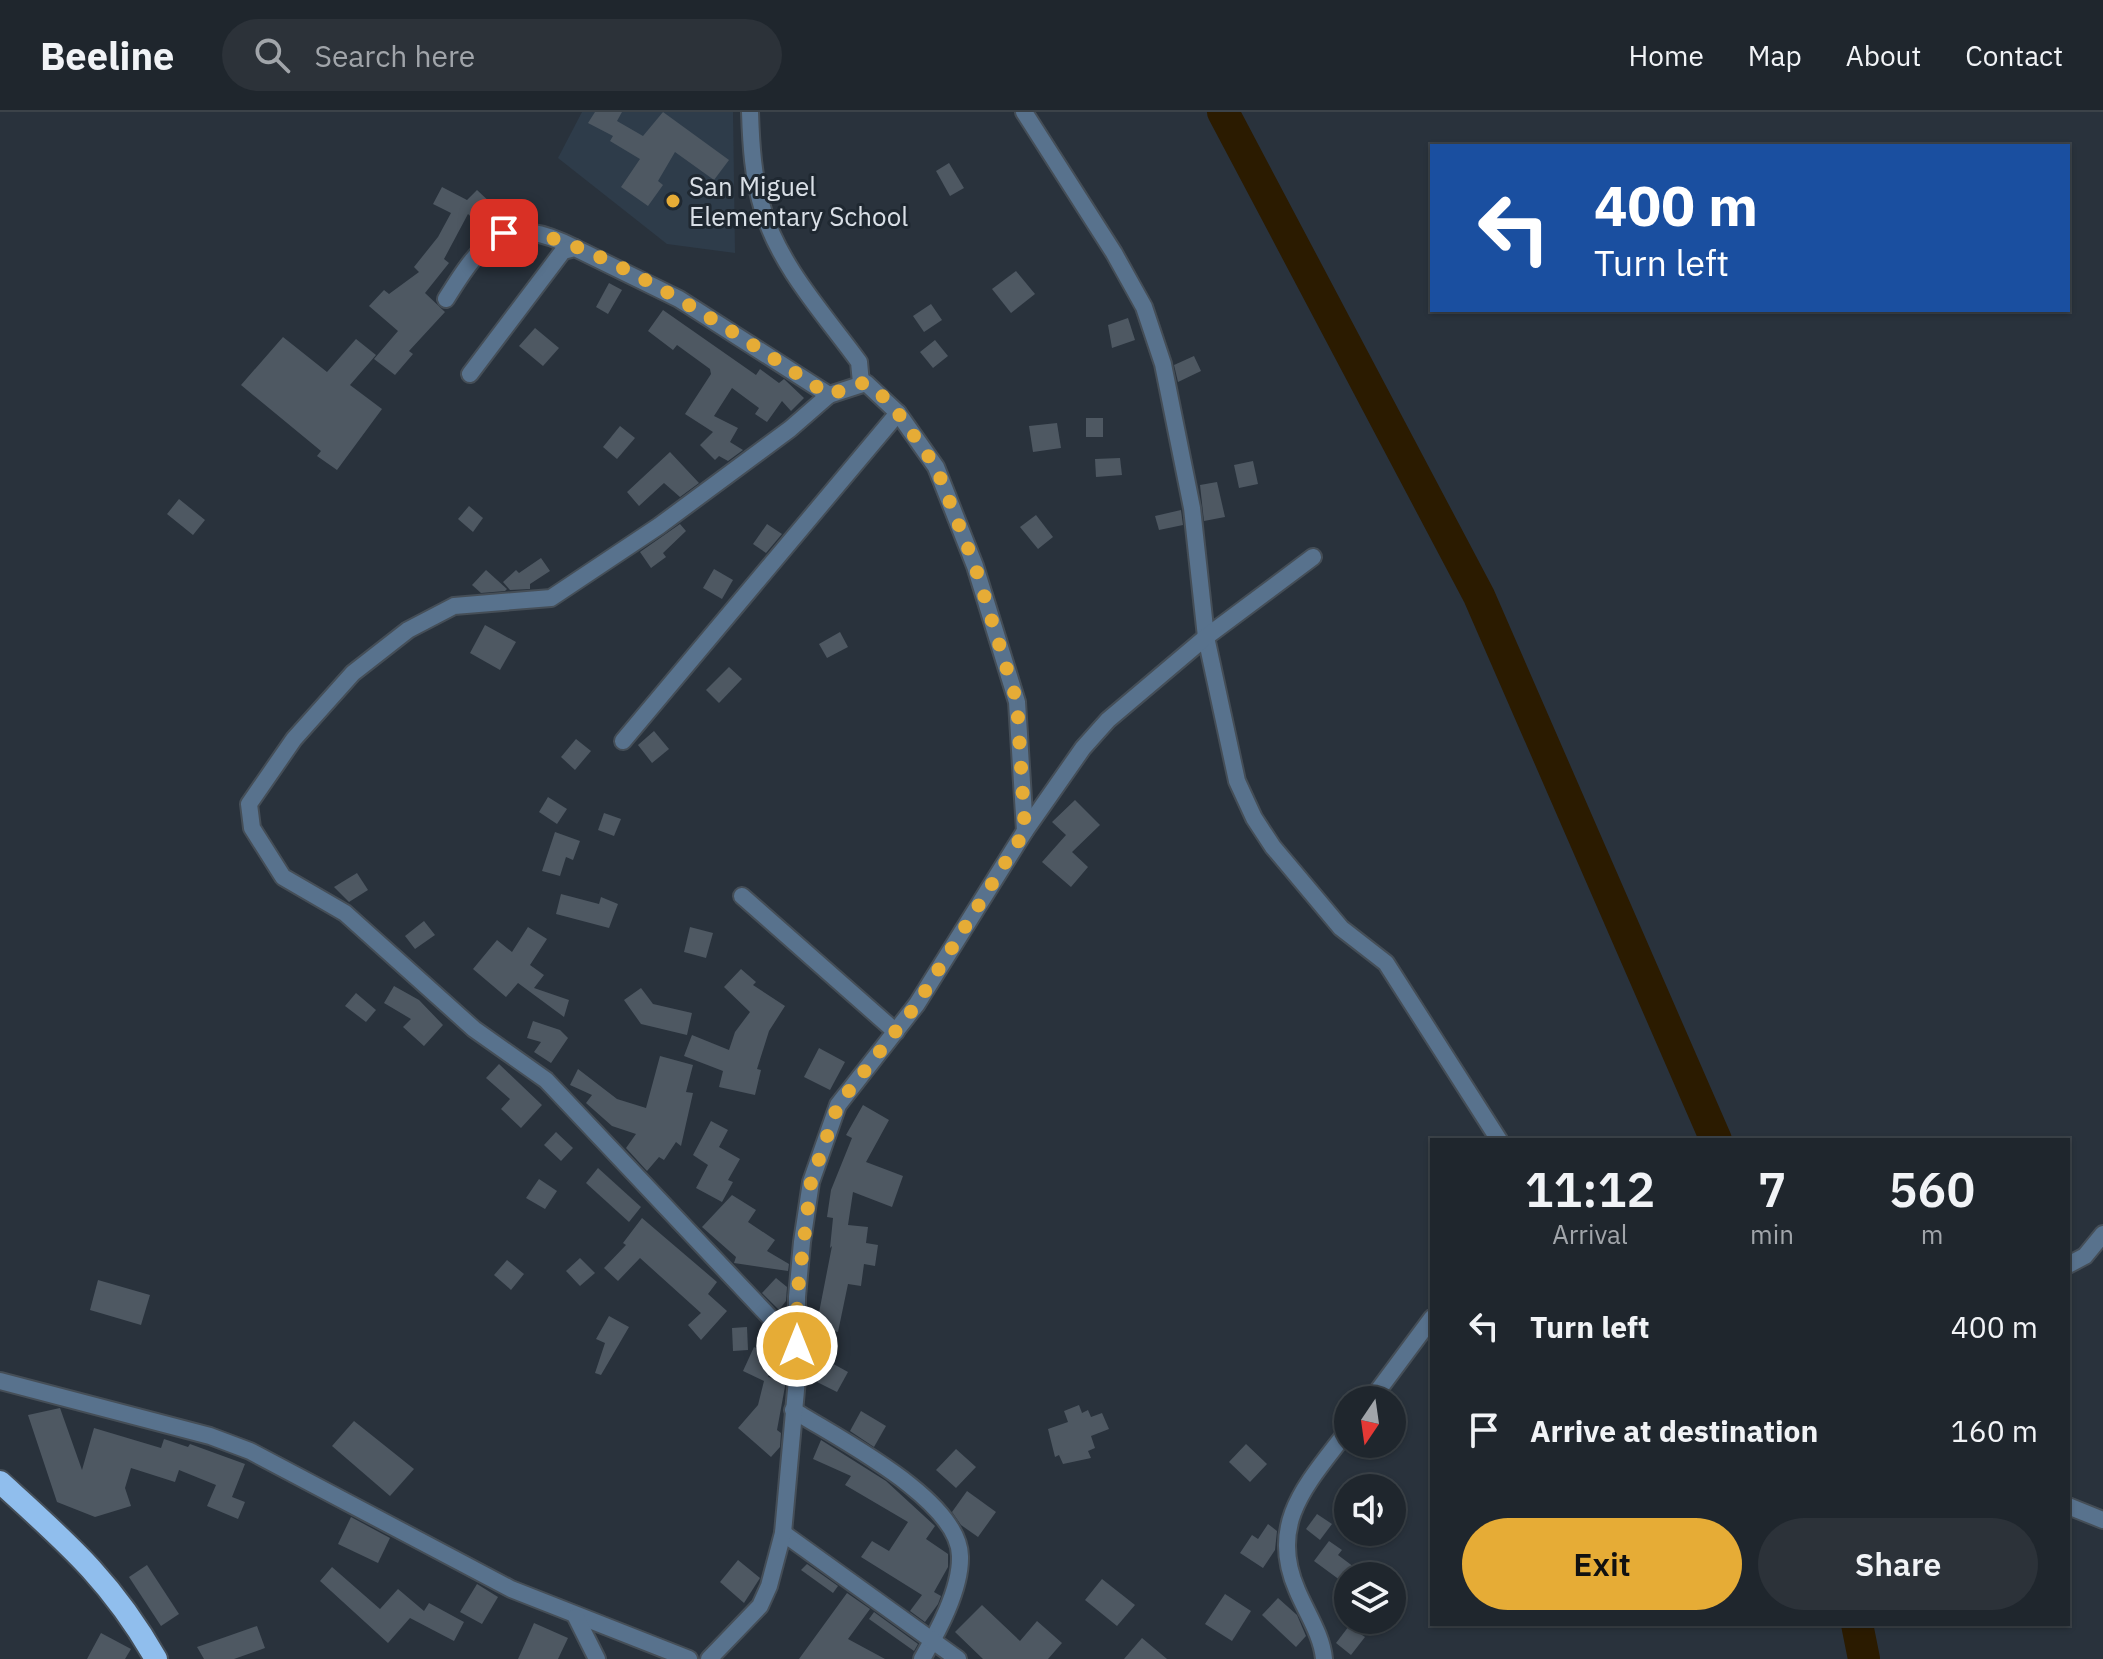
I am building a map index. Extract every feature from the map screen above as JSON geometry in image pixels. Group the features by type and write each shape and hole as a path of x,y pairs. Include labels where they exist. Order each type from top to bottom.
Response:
{"highway":[{"path":"0,1482 90,1563 130,1613 156,1659"}],"street":[{"path":"750,112 752,150 763,211 785,259 859,362 861,383"},
{"path":"1024,112 1114,253 1144,307 1163,364 1192,508 1206,637 1237,781 1254,818 1273,847 1341,928 1386,963 1498,1138"},
{"path":"446,299 483,245 504,233 520,229 548,234 679,299 829,395"},
{"path":"470,374 563,251 575,248"},
{"path":"797,1346 546,1080 474,1029 345,913 283,877 252,828 249,804 294,739 353,673 408,630 454,606 551,598 659,526 790,429 829,395 861,383 874,387 898,413 936,467 975,566 1013,687 1020,727 1025,831"},
{"path":"623,741 898,413"},
{"path":"709,1659 760,1606 769,1586 783,1533 802,1242 811,1182 838,1105 896,1032 1025,831 1083,748 1108,720 1206,637 1313,557"},
{"path":"742,896 896,1032"},
{"path":"2070,1264 2085,1256 2103,1234"},
{"path":"1381,1386 1430,1321"},
{"path":"0,1381 210,1436 250,1451 511,1589 689,1659"},
{"path":"793,1410 900,1479 946,1518 955,1534 960,1555 956,1581 922,1659"},
{"path":"1324,1659 1320,1639 1288,1570 1285,1543 1291,1514 1304,1489 1334,1449"},
{"path":"2070,1507 2103,1520"},
{"path":"783,1533 958,1659"},
{"path":"576,1617 597,1659"}],"shaded area":[{"name":"San Miguel Elementary School","path":"582,112 733,112 735,253 667,244 558,158"}],"building":[{"path":"595,112 622,112 617,121 643,136 663,112 729,160 714,180 675,152 658,181 663,185 648,206 621,187 640,159 610,141 613,136 588,123"},
{"path":"949,163 964,188 950,196 936,171"},
{"path":"442,187 467,200 477,190 493,205 477,222 468,214 444,259 449,263 425,293 445,312 409,351 413,354 395,375 374,359 398,331 369,306 384,290 389,294 419,272 414,267 438,237 451,213 433,204"},
{"path":"1016,271 1035,294 1011,313 992,289"},
{"path":"609,283 622,290 608,314 596,307"},
{"path":"931,304 942,320 924,332 913,316"},
{"path":"663,310 756,375 760,369 779,383 784,379 804,398 791,411 782,401 767,422 755,414 759,408 732,388 714,416 738,428 730,442 743,450 728,461 719,456 715,460 700,445 713,432 685,414 711,374 710,369 677,345 673,350 648,331"},
{"path":"1128,318 1135,340 1112,348 1108,325"},
{"path":"535,328 559,348 543,366 519,346"},
{"path":"283,337 327,372 356,339 376,355 350,385 382,409 337,470 317,456 321,451 241,385"},
{"path":"935,340 948,356 933,368 920,352"},
{"path":"1194,356 1201,371 1178,382 1174,365"},
{"path":"1086,418 1103,418 1103,437 1086,437"},
{"path":"1057,423 1061,448 1033,452 1029,426"},
{"path":"620,426 635,438 617,459 603,447"},
{"path":"670,452 699,483 680,497 664,483 639,506 627,492"},
{"path":"1120,458 1122,475 1096,477 1095,459"},
{"path":"1253,461 1258,484 1239,488 1234,465"},
{"path":"1217,482 1225,517 1204,521 1200,485"},
{"path":"179,499 205,520 193,535 167,514"},
{"path":"469,506 483,518 473,532 458,519"},
{"path":"1181,510 1183,525 1159,530 1155,516"},
{"path":"1036,515 1053,537 1038,549 1020,527"},
{"path":"680,524 686,531 663,553 666,557 651,568 640,552"},
{"path":"767,524 782,534 766,553 753,544"},
{"path":"541,558 550,571 530,584 530,589 510,590 503,582 516,570 519,573"},
{"path":"714,569 733,580 722,599 703,588"},
{"path":"486,570 507,589 505,591 481,593 472,585"},
{"path":"485,625 516,642 500,670 470,653"},
{"path":"840,632 848,647 827,658 819,644"},
{"path":"729,667 742,679 719,703 706,690"},
{"path":"654,731 669,749 652,763 638,745"},
{"path":"576,739 591,751 575,770 561,757"},
{"path":"548,797 567,809 557,824 539,812"},
{"path":"1075,800 1100,825 1072,852 1088,867 1071,887 1042,862 1066,835 1052,822"},
{"path":"604,813 621,819 614,836 598,830"},
{"path":"555,832 580,841 573,860 566,857 560,876 542,871"},
{"path":"357,873 368,890 349,902 334,887"},
{"path":"561,894 599,904 601,897 618,904 609,928 556,914"},
{"path":"424,921 435,935 415,949 405,936"},
{"path":"528,927 547,939 530,965 544,975 534,988 569,1000 564,1017 518,983 506,997 473,969 497,940 512,952"},
{"path":"690,927 713,933 706,958 684,952"},
{"path":"741,969 756,982 753,985 785,1006 769,1031 757,1069 761,1070 755,1095 719,1087 723,1071 684,1056 692,1035 729,1050 735,1032 750,1012 724,987"},
{"path":"394,986 419,1000 443,1025 424,1046 403,1027 411,1019 384,1003"},
{"path":"641,988 653,1004 692,1013 687,1035 641,1024 624,1000"},
{"path":"356,993 376,1010 366,1022 345,1006"},
{"path":"533,1021 560,1030 568,1038 551,1063 534,1052 541,1042 527,1038"},
{"path":"819,1048 845,1062 830,1090 804,1077"},
{"path":"660,1056 693,1065 686,1092 693,1093 681,1146 676,1142 664,1160 659,1157 647,1171 626,1148 636,1134 612,1126 586,1103 592,1095 570,1085 578,1069 617,1099 646,1108"},
{"path":"499,1064 542,1105 521,1128 501,1109 510,1099 486,1078"},
{"path":"863,1105 889,1120 866,1162 903,1176 892,1207 853,1192 848,1225 868,1227 866,1243 878,1245 875,1266 864,1264 861,1286 848,1284 838,1332 816,1328 832,1246 830,1248 833,1218 827,1217 831,1190 852,1138 846,1135"},
{"path":"711,1121 728,1130 719,1147 740,1159 728,1180 733,1182 722,1202 696,1188 708,1165 693,1155"},
{"path":"556,1132 573,1148 561,1161 544,1145"},
{"path":"598,1168 641,1207 629,1222 586,1183"},
{"path":"539,1179 557,1191 545,1209 526,1198"},
{"path":"732,1195 756,1210 748,1222 775,1240 767,1251 789,1264 788,1271 734,1263 736,1257 702,1227"},
{"path":"642,1218 717,1282 708,1294 727,1311 701,1340 688,1325 701,1313 640,1258 618,1281 604,1268 626,1245 623,1243"},
{"path":"580,1258 595,1273 580,1286 566,1271"},
{"path":"507,1260 524,1274 511,1290 494,1275"},
{"path":"776,1278 787,1287 786,1301 779,1310 762,1293"},
{"path":"98,1280 150,1295 141,1325 90,1310"},
{"path":"609,1316 629,1327 601,1375 595,1373 605,1343 596,1339"},
{"path":"747,1327 748,1350 733,1351 732,1328"},
{"path":"754,1347 777,1357 768,1377 786,1381 777,1430 781,1433 780,1447 771,1457 738,1428 758,1405 764,1381 743,1371"},
{"path":"828,1361 848,1372 837,1392 817,1382"},
{"path":"1079,1405 1082,1413 1088,1410 1091,1417 1102,1413 1109,1429 1091,1436 1095,1448 1088,1451 1091,1458 1063,1464 1059,1455 1055,1457 1048,1429 1068,1422 1064,1411"},
{"path":"60,1408 82,1470 94,1428 161,1448 164,1439 188,1447 190,1444 245,1464 232,1497 245,1502 238,1519 207,1506 216,1485 179,1470 175,1482 131,1468 125,1488 131,1506 95,1517 57,1502 28,1415"},
{"path":"861,1411 886,1426 874,1447 850,1431"},
{"path":"354,1421 414,1469 390,1496 332,1446"},
{"path":"821,1440 886,1481 935,1526 926,1539 948,1554 948,1567 934,1592 941,1596 938,1604 925,1622 910,1611 922,1595 861,1557 872,1541 889,1551 908,1522 845,1485 851,1476 813,1459"},
{"path":"1246,1444 1267,1464 1250,1482 1229,1462"},
{"path":"956,1449 976,1467 956,1488 936,1470"},
{"path":"967,1491 996,1512 978,1537 961,1525 952,1512"},
{"path":"1317,1514 1332,1524 1320,1540 1306,1529"},
{"path":"351,1517 390,1538 378,1563 338,1544"},
{"path":"1268,1524 1277,1531 1275,1550 1263,1568 1240,1553 1252,1535 1258,1539"},
{"path":"1329,1541 1342,1550 1338,1555 1347,1562 1334,1562 1334,1576 1314,1561"},
{"path":"738,1560 760,1578 744,1603 720,1582"},
{"path":"807,1564 838,1586 833,1593 801,1570"},
{"path":"147,1565 179,1614 161,1626 129,1577"},
{"path":"332,1567 380,1609 398,1589 424,1611 429,1603 464,1622 454,1641 410,1618 388,1643 320,1581"},
{"path":"1102,1579 1135,1605 1117,1626 1085,1600"},
{"path":"477,1584 498,1597 482,1624 460,1612"},
{"path":"847,1593 870,1609 848,1639 885,1659 799,1659"},
{"path":"1225,1594 1251,1611 1232,1641 1205,1624"},
{"path":"1278,1598 1297,1615 1306,1636 1296,1647 1262,1615"},
{"path":"982,1605 1020,1641 1037,1621 1062,1643 1048,1659 983,1659 955,1632"},
{"path":"874,1612 918,1644 914,1651 869,1619"},
{"path":"534,1623 568,1638 558,1659 518,1659"},
{"path":"257,1626 265,1648 234,1659 204,1659 197,1647"},
{"path":"101,1633 131,1649 125,1659 87,1659"},
{"path":"1343,1634 1365,1637 1351,1655 1336,1643"},
{"path":"1142,1638 1167,1659 1124,1659"}],"waterway":[{"path":"1223,112 1479,596 1715,1138"},
{"path":"1857,1626 1864,1659"}],"place":[{"name":"San Miguel Elementary School","path":"673,201"}],"route":[{"path":"504,233 520,229 548,234 586,251 679,299 829,395 861,383 874,387 898,413 936,467 975,566 1017,702 1025,831 917,1004 838,1105 811,1182 797,1297 797,1346"}]}
